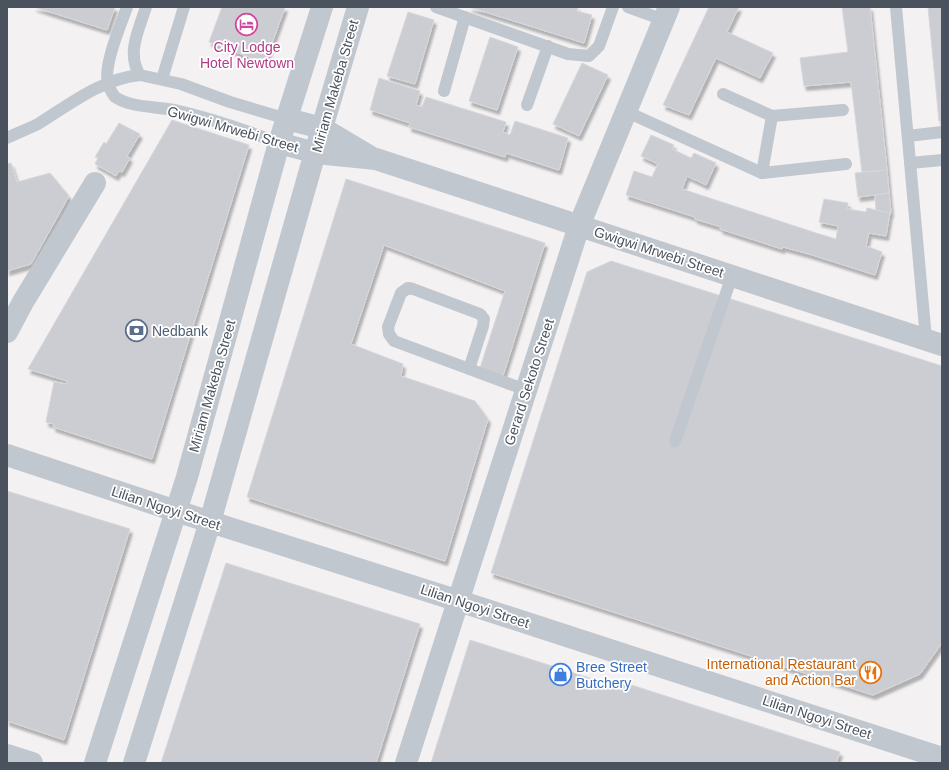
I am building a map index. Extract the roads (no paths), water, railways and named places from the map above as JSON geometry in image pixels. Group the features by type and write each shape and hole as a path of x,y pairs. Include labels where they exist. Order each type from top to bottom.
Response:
{"street":[{"name":"Miriam Makeba Street","path":"95,763 176,511 257,229 279,143 322,7"},
{"name":"Miriam Makeba Street","path":"134,763 210,522 358,7"},
{"name":"Gerard Sekoto Street","path":"406,763 579,226 666,14"},
{"name":"Gwigwi Mrwebi Street","path":"287,119 322,128 376,159 934,342"},
{"name":"Gwigwi Mrwebi Street","path":"279,143 316,153 376,159"},
{"path":"7,332 23,302 95,183"},
{"name":"Lilian Ngoyi Street","path":"7,455 210,522 935,755"},
{"path":"7,755 32,763"}],"lane":[{"path":"107,82 110,58 127,7"},
{"path":"140,75 134,67 132,57 146,7"},
{"path":"162,79 184,7"},
{"path":"436,7 568,54 589,56 599,46 613,7"},
{"path":"628,7 666,14"},
{"path":"896,7 910,163 934,342"},
{"path":"444,91 465,17"},
{"path":"527,105 548,46"},
{"name":"Gwigwi Mrwebi Street","path":"7,138 35,125 107,82 123,77 140,75 162,79 287,119"},
{"name":"Gwigwi Mrwebi Street","path":"107,82 115,97 122,102 195,116 279,143"},
{"path":"723,94 772,116 843,110"},
{"path":"627,112 762,173 846,164"},
{"path":"762,173 772,116"},
{"path":"908,136 942,132"},
{"path":"910,163 942,160"},
{"path":"675,441 732,276"},
{"path":"469,369 483,326 484,319 480,314 408,288 401,293 388,327 389,334 394,341 469,369 526,390"}],"place":[{"name":"City Lodge Hotel Newtown","path":"247,25"},
{"name":"Nedbank","path":"137,331"},
{"name":"International Restaurant and Action Bar","path":"871,672"},
{"name":"Bree Street Butchery","path":"560,675"}]}
